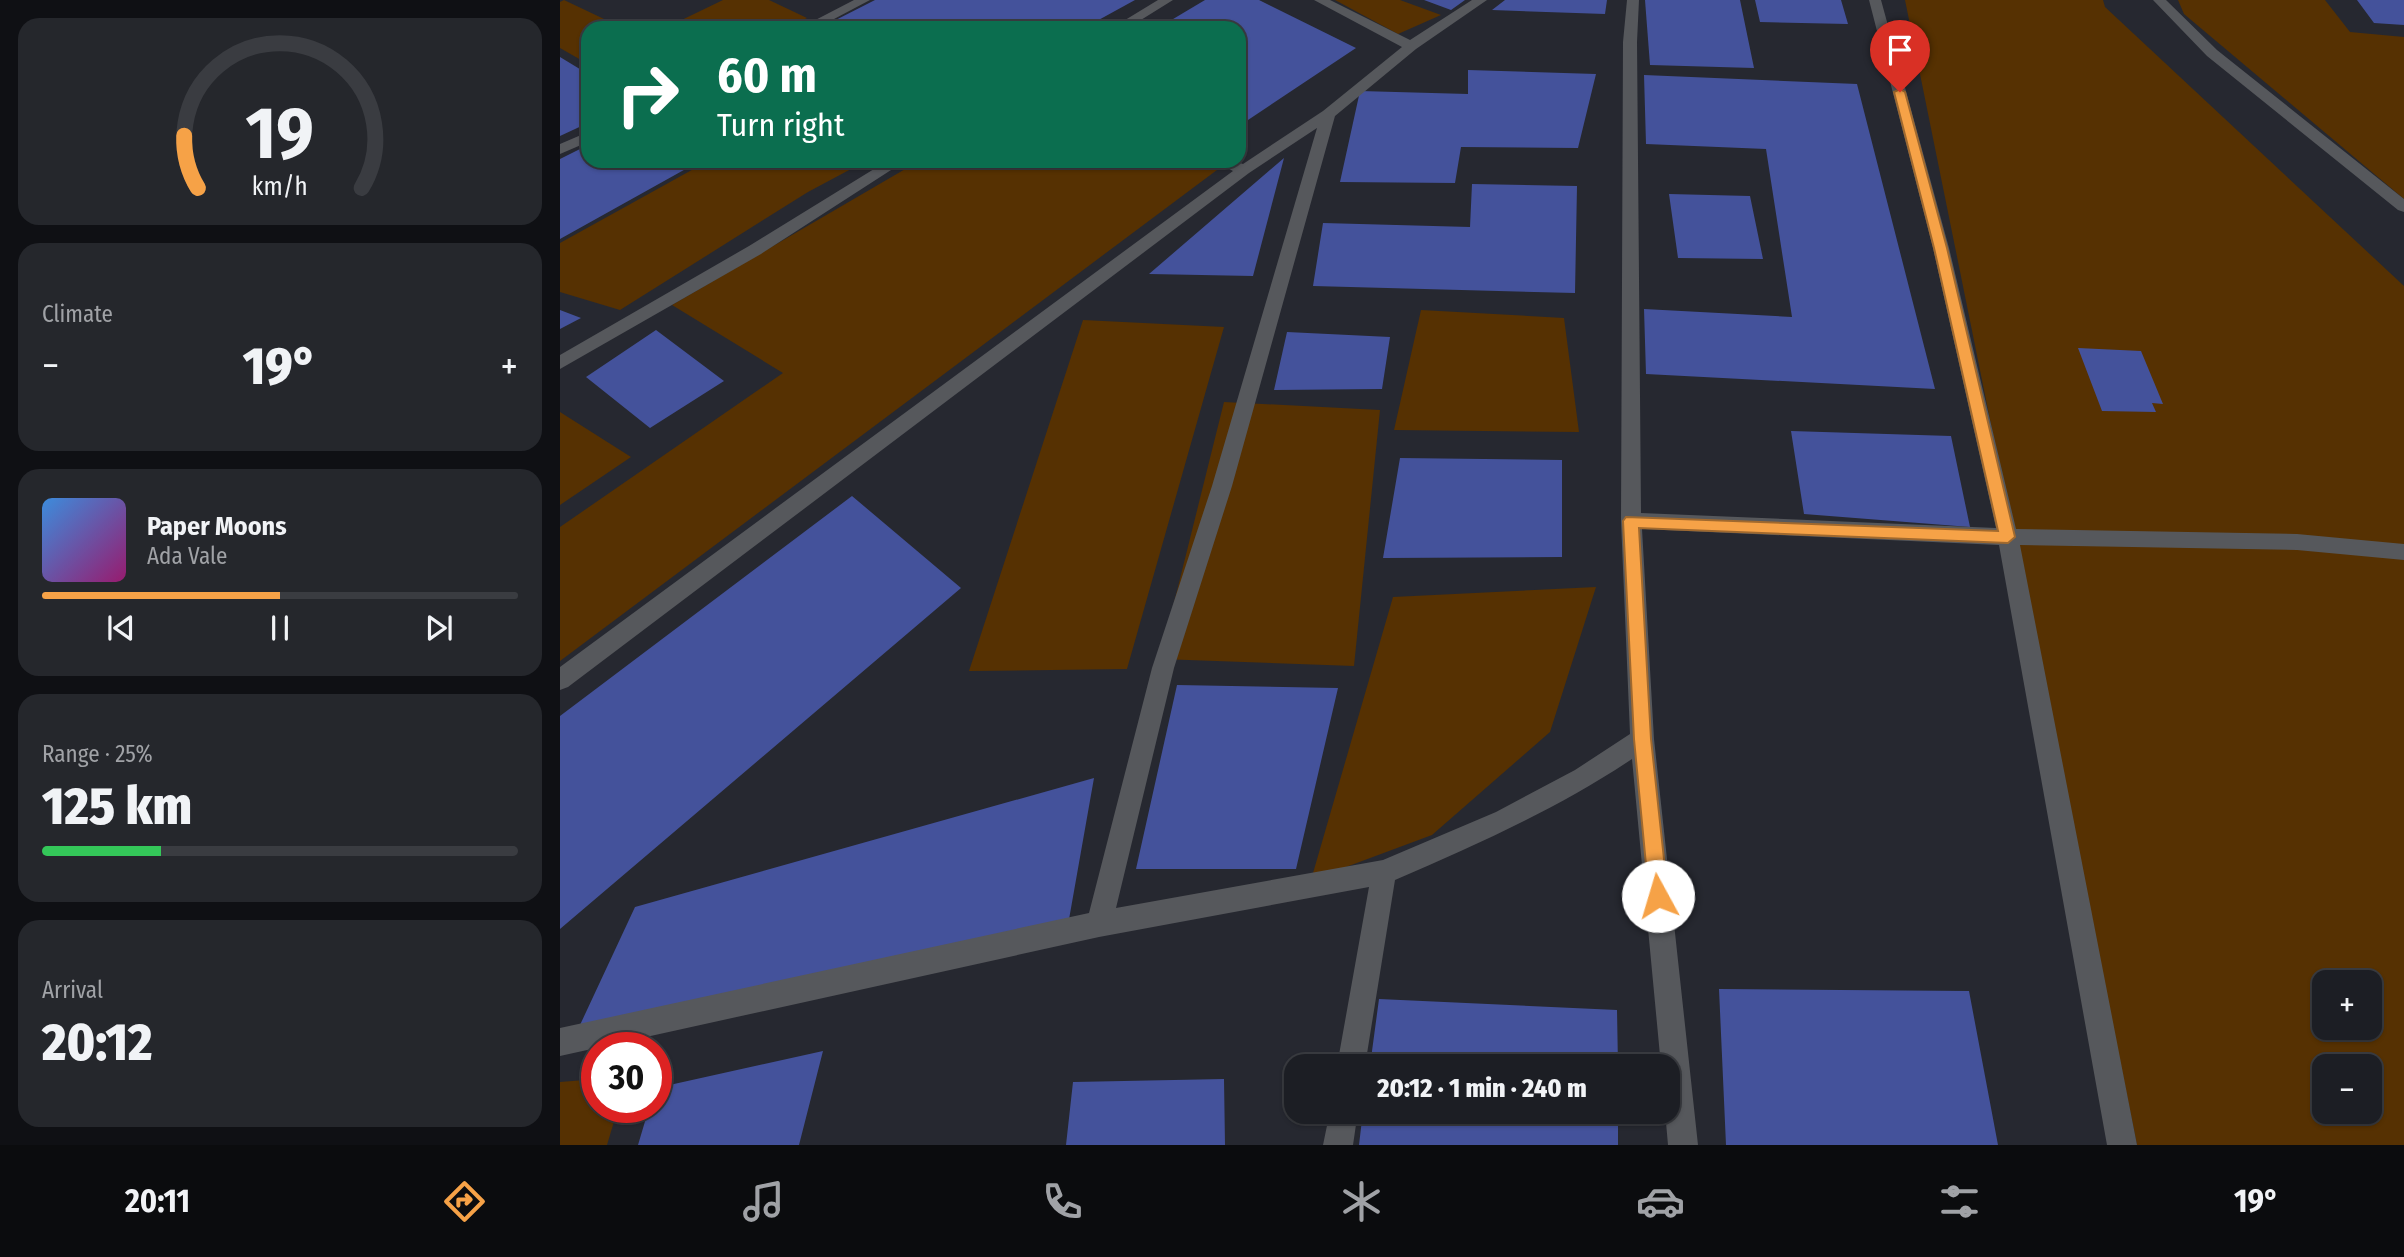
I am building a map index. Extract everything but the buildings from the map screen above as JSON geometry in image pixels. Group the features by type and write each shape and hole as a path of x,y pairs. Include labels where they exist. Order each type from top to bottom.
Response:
{"street":[{"path":"821,21 864,0"},
{"path":"1131,21 1167,0"},
{"path":"1320,0 1411,46"},
{"path":"560,680 1244,170 1328,114 1411,46 1480,0"},
{"path":"1633,0 1630,43 1631,521 1642,739 1683,1145"},
{"path":"1875,0 1941,248 2008,537 2122,1145"},
{"path":"2159,0 2212,53 2404,207"},
{"path":"1099,924 1163,668 1222,486 1328,114"},
{"path":"560,150 581,140"},
{"path":"560,363 755,250 886,168"},
{"path":"1239,168 1244,170"},
{"path":"1631,521 2008,537 2297,542 2404,552"},
{"path":"560,1042 1099,924 1384,872 1506,820 1583,778 1642,739"},
{"path":"1353,1054 1384,872"},
{"path":"1338,1145 1342,1124"}],"shaded area":[{"path":"564,0 608,21 581,21 581,60 560,48 560,2"},
{"path":"723,0 769,0 807,18 801,21 680,21"},
{"path":"1335,0 1400,0 1441,15 1398,34"},
{"path":"1905,0 2103,0 2105,7 2404,286 2404,1145 2137,1145"},
{"path":"2178,0 2325,0 2350,32 2404,37 2404,199 2184,14"},
{"path":"695,168 853,168 808,192 620,310 560,292 560,243"},
{"path":"907,168 1220,168 560,661 560,527 783,373 672,305"},
{"path":"1421,310 1564,318 1579,432 1394,430"},
{"path":"1083,320 1224,327 1127,669 969,671"},
{"path":"1224,402 1380,410 1354,666 1160,659"},
{"path":"560,412 631,457 560,505"},
{"path":"1596,587 1550,732 1432,835 1311,880 1393,597"},
{"path":"581,1080 581,1123 614,1123 607,1145 560,1145 560,1082"}],"route":[{"path":"1658,896 1642,739 1631,521 2008,537 1941,248 1900,92"}]}
